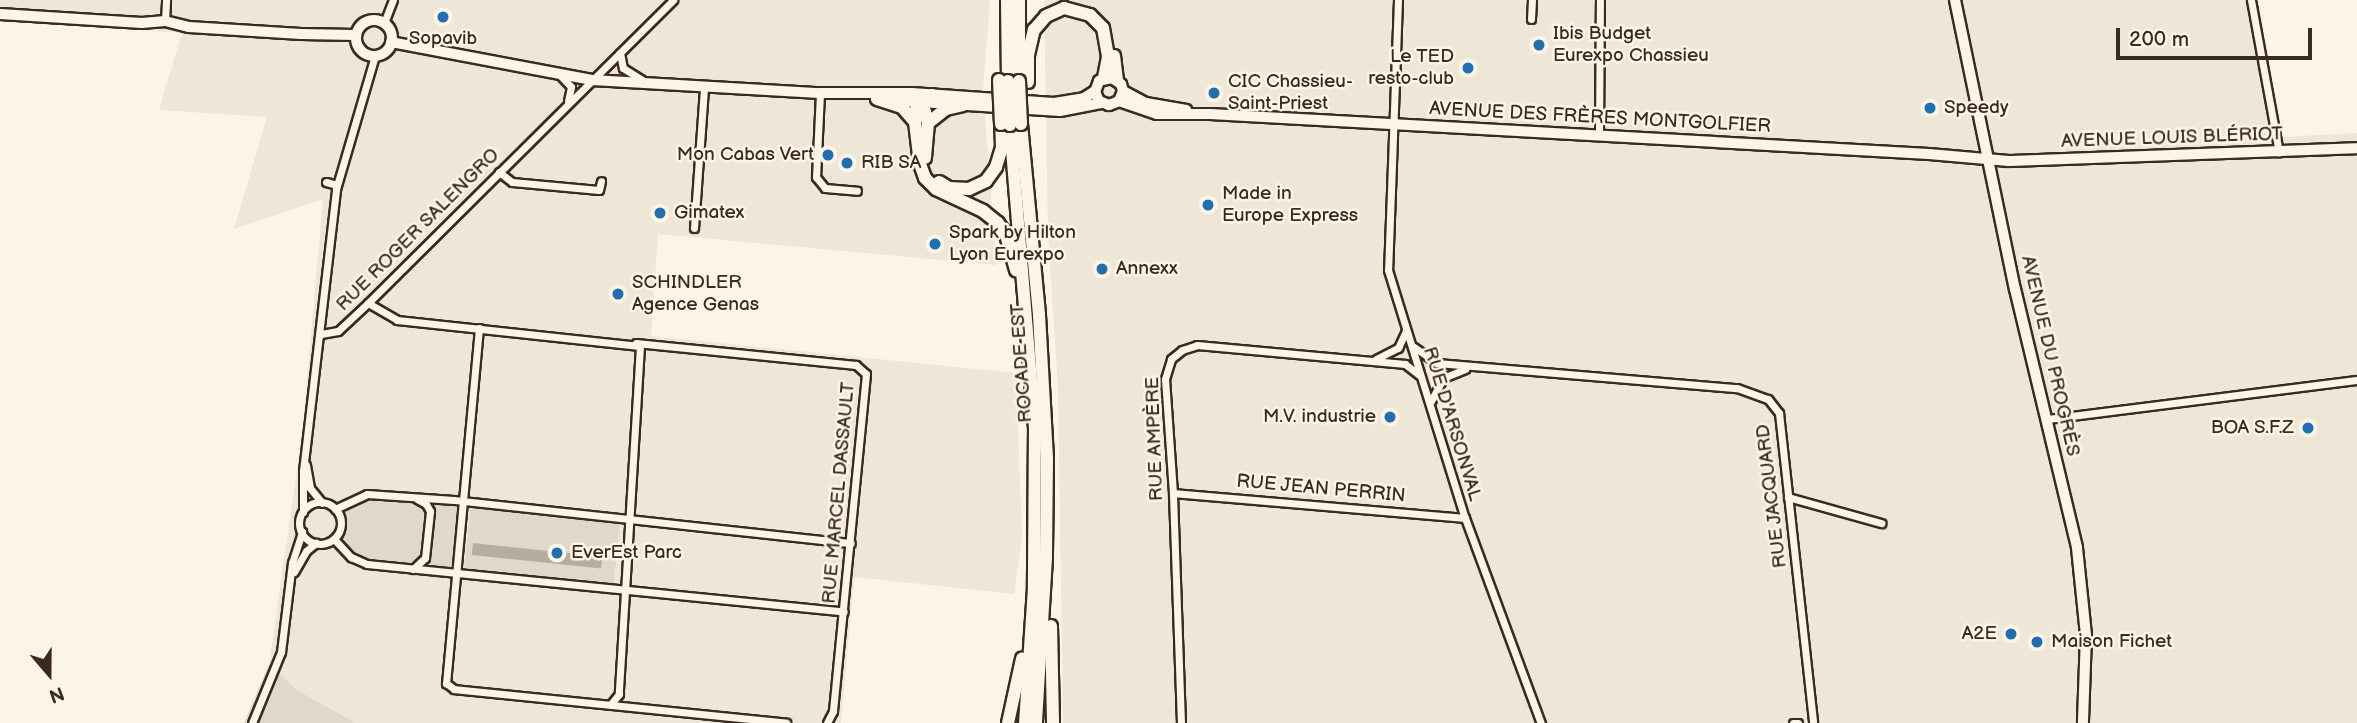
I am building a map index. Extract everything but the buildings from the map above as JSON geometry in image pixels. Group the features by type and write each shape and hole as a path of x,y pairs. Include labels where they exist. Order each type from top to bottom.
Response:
{"highway":[{"path":"877,99 902,107 921,122 926,162 934,179 949,188 969,189 986,181 996,167 1002,147 1015,124 1013,81 1002,0"},
{"name":"ROCADE EST","path":"1007,0 1035,426 1034,588 1025,723"},
{"name":"ROCADE EST","path":"1013,81 1019,0"},
{"path":"1076,0 1097,10 1108,24 1113,40 1116,87"},
{"path":"1013,81 1028,55 1034,30 1046,16 1064,8 1090,15 1103,28 1116,87"},
{"path":"925,97 921,122 920,164 925,178 936,189 983,211 999,223 1006,235 1018,284 1025,298"},
{"path":"921,122 946,109 963,105"},
{"name":"ROCADE EST","path":"1015,124 1039,266 1035,277 1044,391 1046,558 1036,723"},
{"path":"1046,558 1051,571 1050,677 1053,723"},
{"path":"1007,723 1020,677 1028,597 1034,588"}],"street":[{"path":"165,21 166,0"},
{"path":"384,23 393,0"},
{"name":"RUE ROGER SALENGRO","path":"321,334 338,331 368,303 673,0"},
{"name":"RUE D'ARSONVAL","path":"1398,0 1388,270 1465,518 1541,723"},
{"path":"1531,19 1532,0"},
{"path":"1599,135 1600,0"},
{"name":"AVENUE DU PROGRÈS","path":"1955,0 1988,160 2070,515 2081,579 2086,648 2083,723"},
{"path":"2251,0 2279,152"},
{"path":"0,14 142,23 165,21 189,27 355,35"},
{"path":"374,20 384,23 391,32 391,43 384,54 375,56 360,50 355,35 364,22 374,20"},
{"name":"AVENUE DES FRÈRES MONTGOLFIER","path":"391,43 559,75 651,84 1054,103 1084,98 1095,90"},
{"path":"620,53 624,68 631,76 651,84"},
{"path":"253,723 281,652 292,563 302,533 300,524 305,461 337,185 375,56"},
{"path":"559,75 571,87 570,98 563,107"},
{"path":"694,228 704,87"},
{"path":"1101,103 1095,90 1116,87"},
{"name":"AVENUE DES FRÈRES MONTGOLFIER","path":"820,93 877,99 925,97 963,105 1060,111 1101,103 1109,105 1116,87 1146,103 1210,114 1988,160"},
{"path":"820,93 816,177 825,188 857,191"},
{"name":"AVENUE LOUIS BLÉRIOT","path":"1988,160 2357,148"},
{"path":"499,172 512,182 599,190 601,181"},
{"path":"326,182 337,185"},
{"name":"RUE MARCEL DASSAULT","path":"368,303 397,320 856,365 862,369 867,380 851,543 834,711 827,723"},
{"path":"479,328 444,676 449,687 786,723"},
{"path":"1371,360 1398,348 1406,330"},
{"name":"RUE JACQUARD","path":"1410,341 1418,352 1431,361 1473,368 1737,388 1768,399 1779,413 1813,723"},
{"path":"610,706 619,694 628,520 642,351 634,343"},
{"name":"RUE AMPÈRE","path":"1181,723 1173,493 1165,379 1171,359 1182,350 1197,345 1405,364 1422,379"},
{"name":"RUE JACQUARD","path":"1430,404 1435,389 1445,376 1473,368"},
{"path":"2047,419 2357,380"},
{"path":"292,576 306,551 316,543 334,539 341,526 335,509 322,503 310,488 305,461"},
{"name":"RUE JEAN PERRIN","path":"1173,493 1465,518"},
{"path":"335,509 367,494 851,543"},
{"path":"1788,497 1881,523"},
{"path":"412,569 425,558 430,511 426,504 414,498"},
{"path":"303,512 312,505 322,503"},
{"path":"302,533 316,543"},
{"path":"334,539 357,561 412,569 844,612"}],"shaded area":[{"path":"0,0 990,0 983,88 996,265 658,234 651,336 1016,373 1022,538 1014,594 854,577 841,723 356,723 297,690 269,664 302,435 323,199 234,229 267,117 159,110 182,33 0,21"},
{"path":"1044,0 2258,0 2283,137 2357,133 2357,723 1063,723 1058,386 1048,236"},
{"path":"364,498 421,504 427,516 421,558 409,563 355,556 341,541 347,527 344,510"},
{"path":"430,500 459,503 452,570 423,568 427,562 433,508"},
{"path":"471,505 620,521 613,587 464,572"},
{"path":"473,543 602,557 601,569 472,555"},
{"path":"269,664 297,690 356,723 244,723"}],"place":[{"name":"Sopavib","path":"443,17"},
{"name":"Ibis Budget Eurexpo Chassieu","path":"1539,45"},
{"name":"Le TED resto-club","path":"1468,68"},
{"name":"CIC Chassieu- Saint-Priest","path":"1214,93"},
{"name":"Speedy","path":"1930,108"},
{"name":"Mon Cabas Vert","path":"828,155"},
{"name":"RIB SA","path":"847,163"},
{"name":"Made in Europe Express","path":"1208,205"},
{"name":"Gimatex","path":"660,213"},
{"name":"Spark by Hilton Lyon Eurexpo","path":"935,244"},
{"name":"Annexx","path":"1102,269"},
{"name":"SCHINDLER Agence Genas","path":"618,294"},
{"name":"M.V. industrie","path":"1390,417"},
{"name":"BOA S.F.Z","path":"2308,428"},
{"name":"EverEst Parc","path":"557,553"},
{"name":"A2E","path":"2011,634"},
{"name":"Maison Fichet","path":"2037,642"}]}
